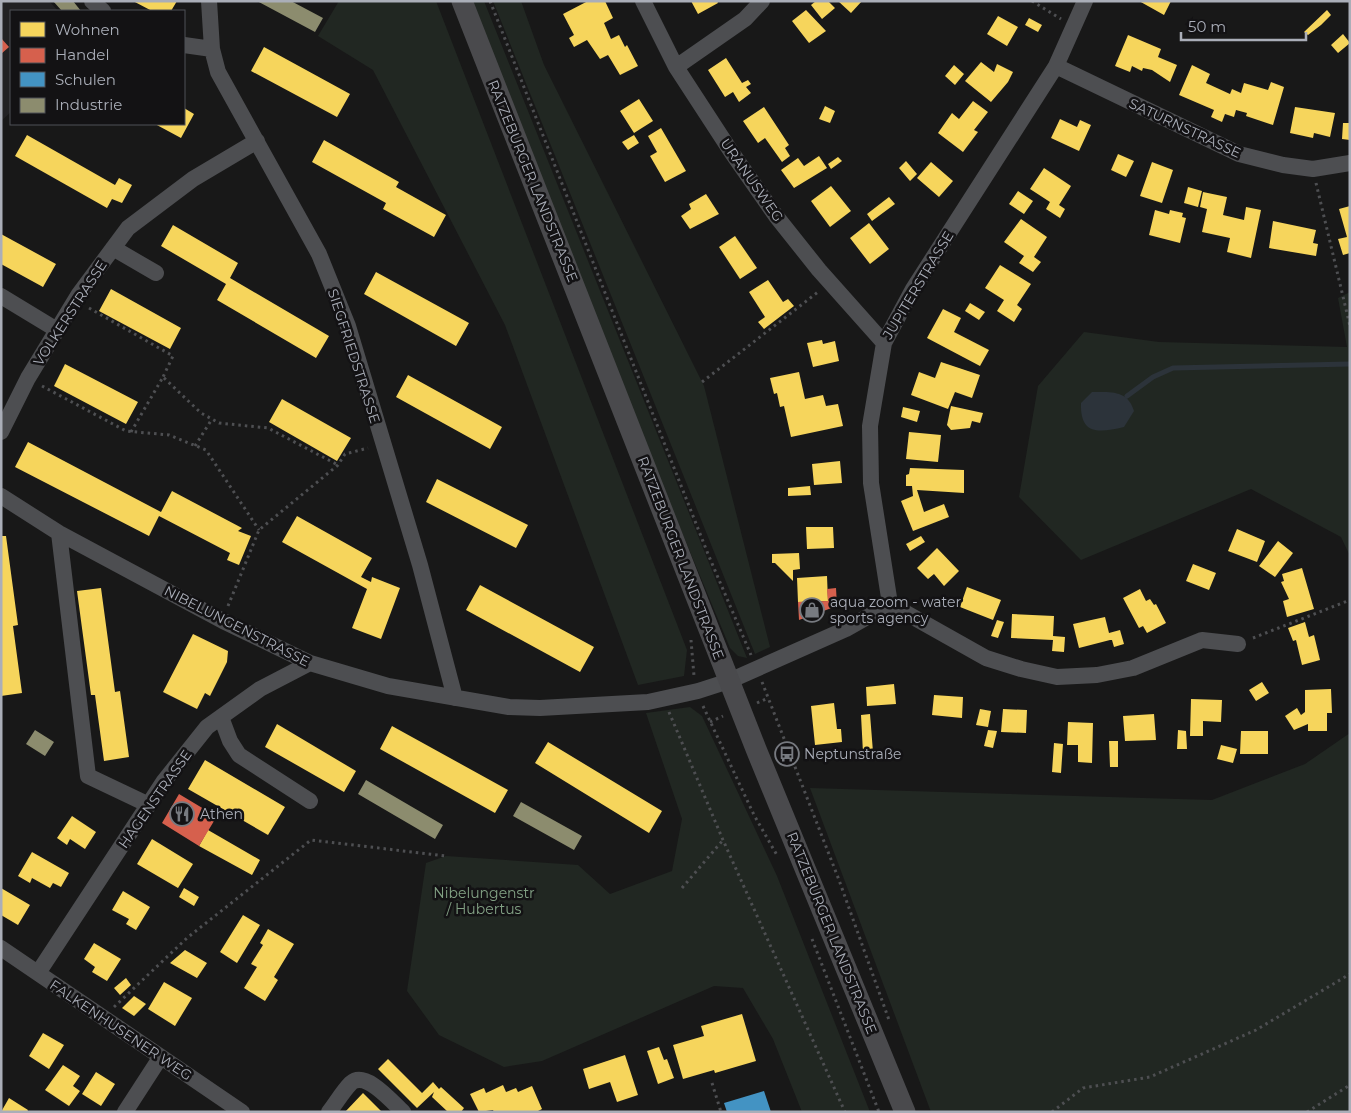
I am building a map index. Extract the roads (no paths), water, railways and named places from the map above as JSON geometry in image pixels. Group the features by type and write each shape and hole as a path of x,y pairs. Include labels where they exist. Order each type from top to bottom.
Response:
{"main road":[{"name":"RATZEBURGER LANDSTRASSE","path":"462,1 729,681 905,1112"}],"street":[{"path":"92,1 102,10"},
{"name":"SIEGFRIEDSTRASSE","path":"209,1 212,50 218,72 319,254 348,326 420,566 454,698"},
{"name":"URANUSWEG","path":"643,1 676,67 776,216 830,282 884,343"},
{"path":"676,67 745,19 762,1"},
{"name":"JUPITERSTRASSE","path":"890,604 871,483 870,426 884,343 913,289 1056,66 1086,1"},
{"path":"185,44 212,50"},
{"name":"SATURNSTRASSE","path":"1056,66 1239,154 1283,165 1313,169 1350,162"},
{"name":"VOLKERSTRASSE","path":"1,432 28,378 76,300 128,228 193,179 257,141"},
{"path":"113,248 156,273"},
{"path":"1,296 58,330"},
{"name":"NIBELUNGENSTRASSE","path":"1,496 60,533 222,621 310,663 388,686 509,707 540,708 664,700 729,681"},
{"path":"60,533 88,776 148,805"},
{"path":"729,681 846,629 890,604 986,658 1021,670 1057,677 1097,675 1133,668 1202,640 1238,644"},
{"name":"HAGENSTRASSE","path":"38,973 164,781 207,728 260,689 310,663"},
{"path":"221,718 230,741 238,754 310,802"},
{"name":"FALKENHUSENER WEG","path":"1,948 242,1112"},
{"path":"125,1112 160,1058"},
{"path":"329,1112 352,1083 358,1079 369,1081 403,1112"}],"waterway":[{"path":"1127,396 1153,377 1173,368 1350,364"}],"place":[{"name":"aqua zoom - water sports agency","path":"812,610"},
{"name":"Neptunstraße","path":"787,754"},
{"name":"Athen","path":"182,814"}],"park label":[{"name":"Nibelungenstr / Hubertus","path":"484,902"}]}
